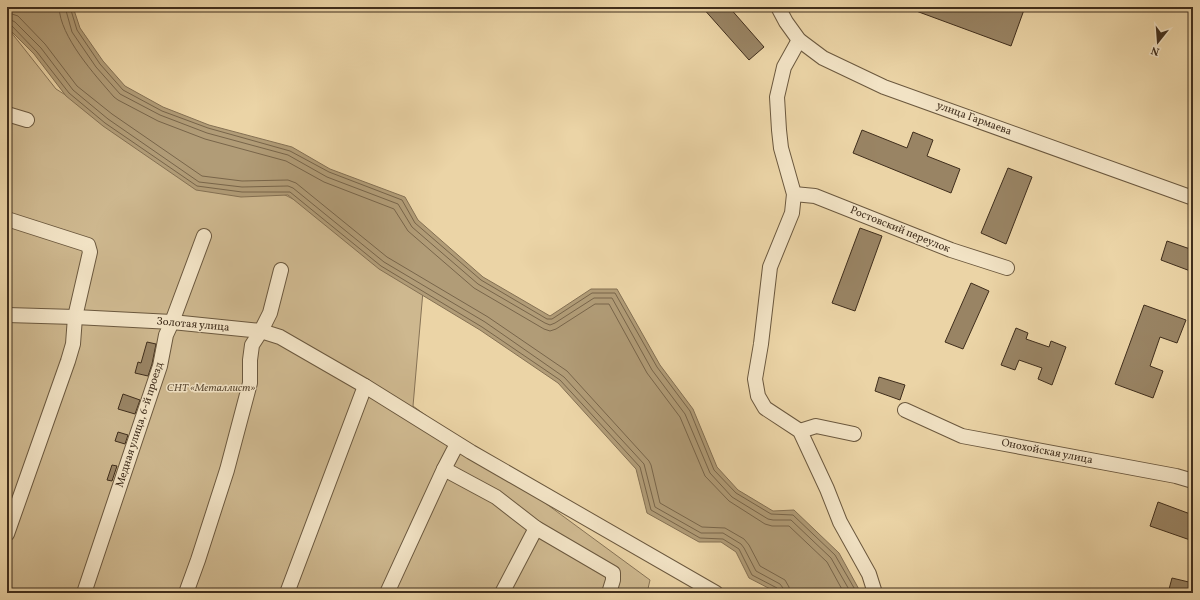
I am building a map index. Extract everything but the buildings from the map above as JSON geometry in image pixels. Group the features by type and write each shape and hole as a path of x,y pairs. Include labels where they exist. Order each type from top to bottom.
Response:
{"street":[{"name":"улица Гармаева","path":"778,7 786,22 799,40 823,58 884,87 1193,198"},
{"path":"799,40 784,67 778,97 781,148 794,194 792,213 770,267 761,344 755,379 758,396 765,408 800,431 827,489 840,522 869,574 875,593"},
{"path":"7,114 27,120"},
{"name":"Ростовский переулок","path":"794,194 815,196 951,250 1006,268"},
{"path":"7,219 88,245 90,252 75,317 73,344 68,361 7,534"},
{"name":"Медная улица, 6-й проезд","path":"84,593 160,366 166,335 204,236"},
{"path":"186,593 227,470 250,383 250,360 252,345 270,313 281,270"},
{"name":"Золотая улица","path":"7,315 172,322 261,331 280,337 365,386 457,444 716,593"},
{"path":"287,593 365,386"},
{"name":"Онохойская улица","path":"906,410 962,436 1176,476 1193,481"},
{"path":"800,431 816,426 854,434"},
{"path":"387,593 457,444"},
{"path":"444,469 496,497 536,528 613,573 613,580 609,593"},
{"path":"502,593 536,528"}],"green space":[{"name":"СНТ «Металлист»","path":"7,27 56,89 207,184 271,188 323,214 423,291 413,406 650,580 647,593 7,593"}],"water":[{"path":"7,7 73,7 80,28 103,61 125,86 163,107 209,125 292,147 330,169 405,197 418,220 483,277 550,316 591,289 617,289 660,365 693,409 717,467 738,490 773,511 794,510 839,553 861,593 778,593 749,578 736,552 721,542 699,542 647,513 636,469 558,383 480,330 379,269 288,195 241,197 196,190 103,126 66,96 34,54 7,27"}]}
